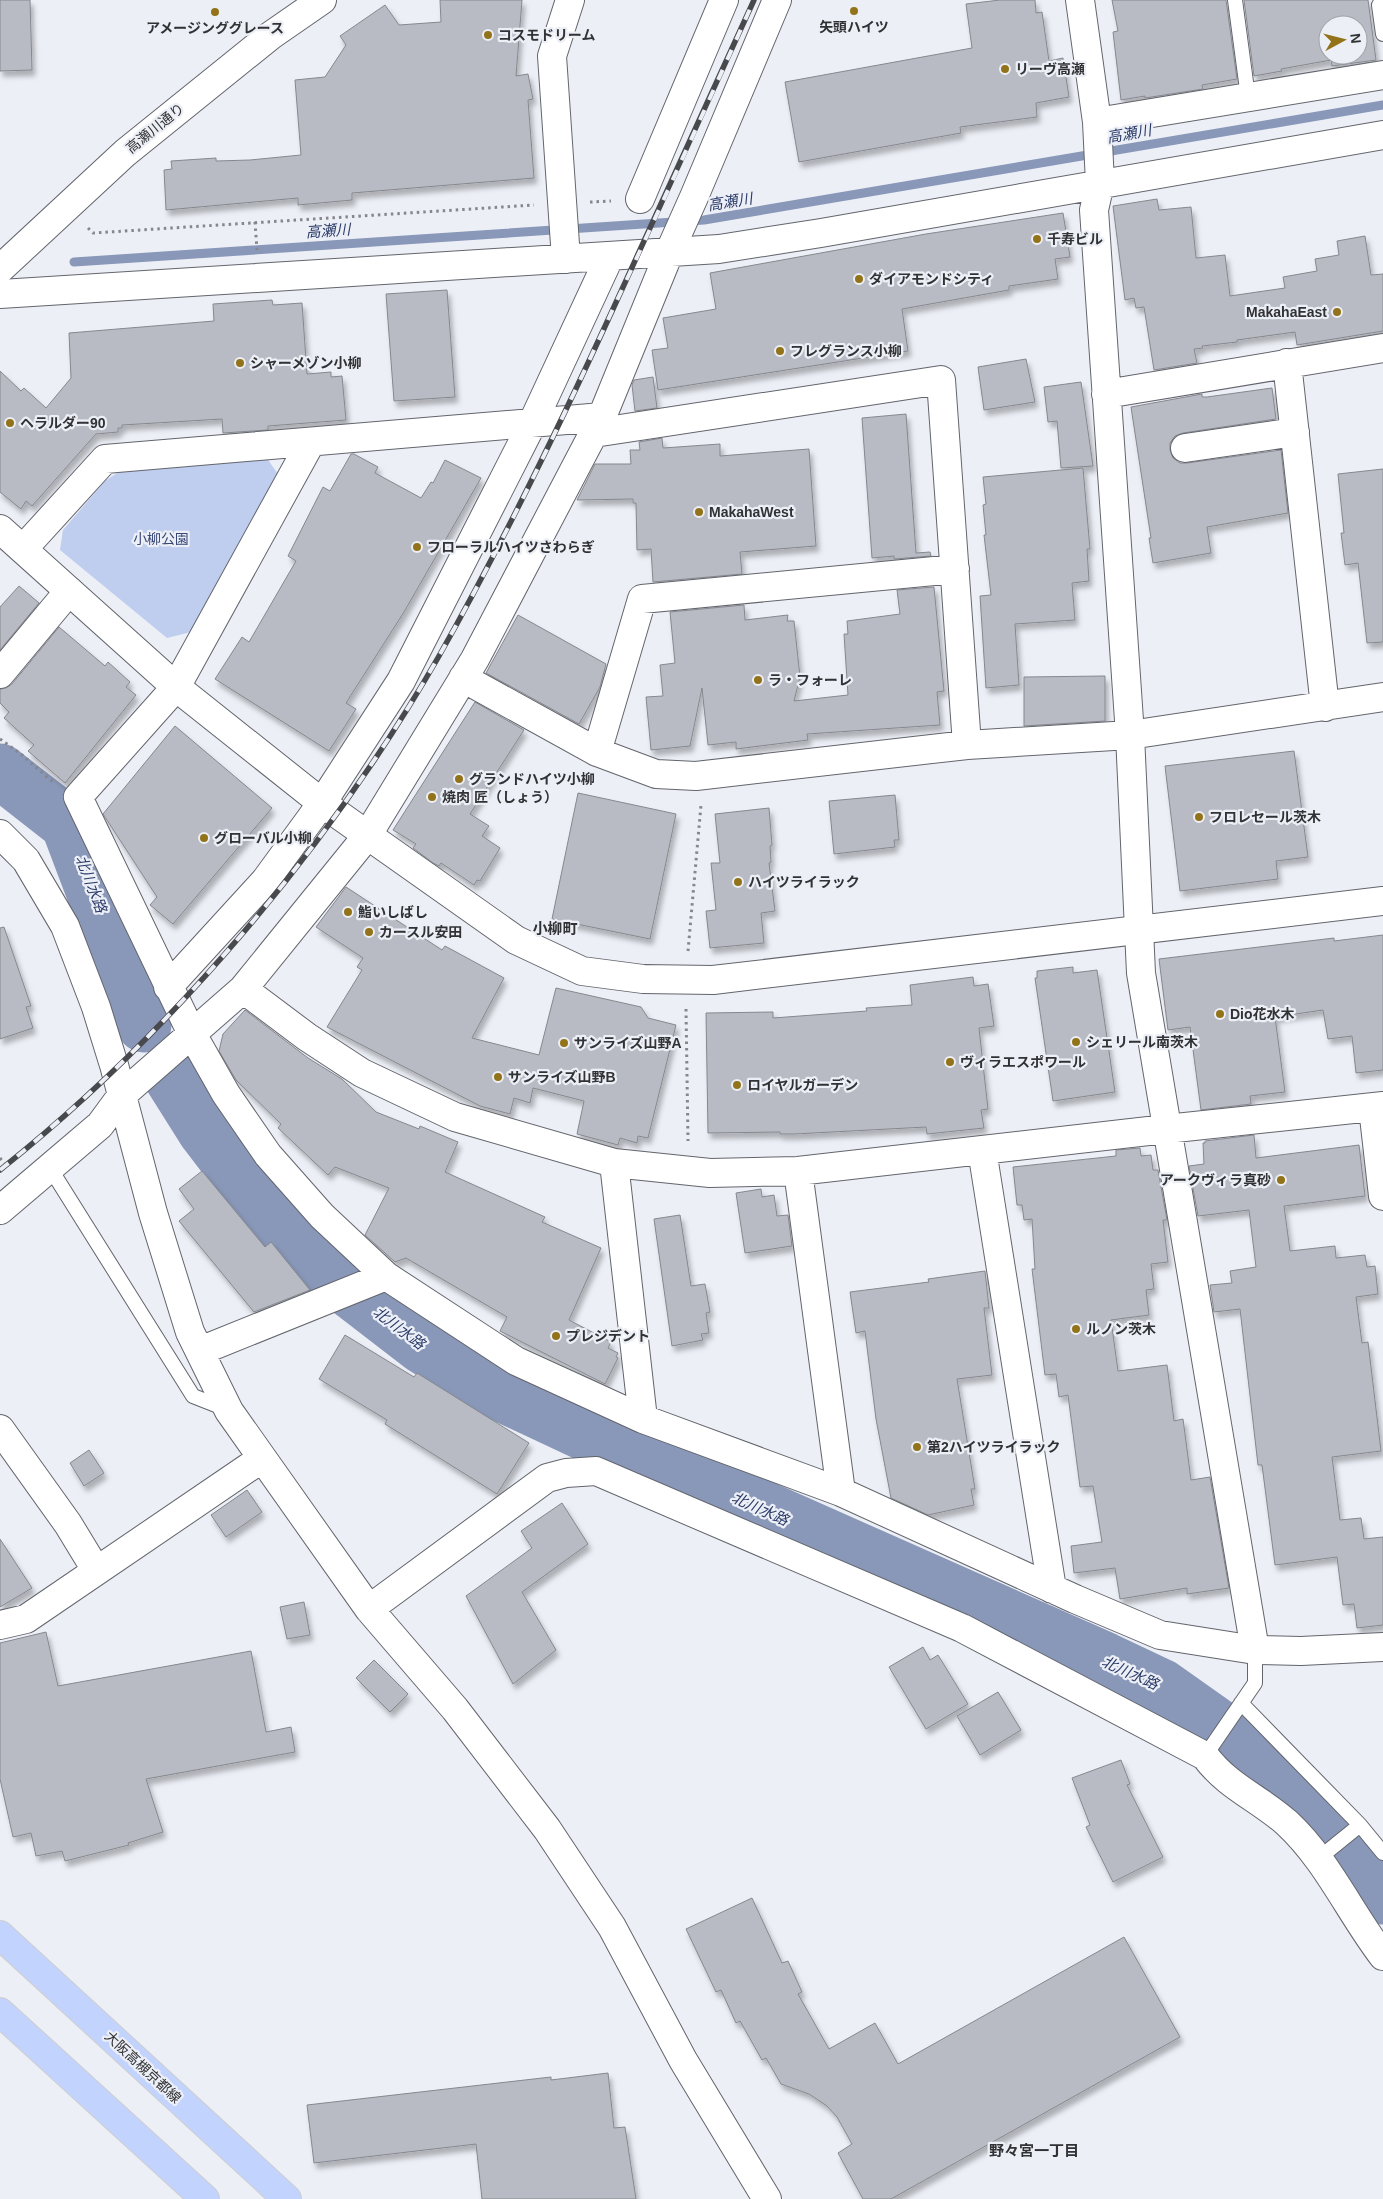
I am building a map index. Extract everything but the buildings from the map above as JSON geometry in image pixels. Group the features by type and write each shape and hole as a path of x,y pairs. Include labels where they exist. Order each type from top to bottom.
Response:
{"main road":[{"name":"大阪高槻京都線","path":"0,1935 287,2199"},
{"path":"0,2012 205,2199"}],"street":[{"name":"高瀬川通り","path":"0,269 125,152 270,36 322,0"},
{"path":"566,254 552,56 570,0"},
{"path":"640,199 724,0"},
{"path":"0,1210 100,1125 122,1095 243,989 367,836 463,678 598,425 777,0"},
{"path":"1080,0 1097,128 1100,179 1094,210 1130,735 1142,972 1166,1129 1255,1650"},
{"path":"1097,128 1248,97 1383,75"},
{"path":"0,294 566,254 610,256 672,247 719,248 822,234 1100,179 1383,135"},
{"path":"168,987 264,881 322,803 401,681 532,424 610,256"},
{"path":"1106,394 1383,348"},
{"path":"1287,363 1326,707"},
{"path":"23,549 105,459 532,424 598,425 941,380 967,745"},
{"path":"1185,448 1295,432"},
{"path":"311,442 176,687 78,797 168,987 226,1094 268,1155 378,1279 516,1361 643,1419 841,1492 1052,1589 1160,1634 1255,1650 1301,1651 1383,1647"},
{"path":"0,529 176,687 322,803 516,940 582,971 643,979 713,980 1383,902"},
{"path":"598,752 642,599 955,569"},
{"path":"0,674 69,591"},
{"path":"463,678 598,752 656,774 696,776 967,745 1130,735 1383,698"},
{"path":"0,834 26,860 65,926 96,1006 156,1222 190,1332 229,1411 261,1459 369,1609 455,1709 547,1829 612,1927 683,2060 767,2199"},
{"path":"243,989 306,1037 362,1073 455,1117 614,1164 710,1173 798,1172 1166,1129 1378,1107 1383,1196"},
{"path":"982,1150 1052,1589"},
{"path":"614,1164 643,1419"},
{"path":"798,1172 841,1492"},
{"path":"200,1351 378,1279"},
{"path":"0,1428 68,1524 96,1570"},
{"path":"0,1625 26,1619 261,1459"},
{"path":"369,1609 547,1478 566,1472 596,1471 962,1628 1210,1748 1217,1772 1287,1824 1323,1856 1383,1956"}],"lane":[{"path":"1235,0 1248,97"},
{"path":"1378,5 1383,34"},
{"path":"50,1168 193,1396 229,1411"},
{"path":"1210,1748 1255,1683 1255,1650"},
{"path":"1241,1703 1383,1853"},
{"path":"1323,1856 1357,1827"}],"path":[{"path":"86,225 93,233 255,222 562,206"},
{"path":"255,222 256,230"},
{"path":"0,739 22,755 64,792 78,797"}],"green space":[{"name":"小柳公園","path":"266,457 280,477 191,632 167,638 60,550 63,530 105,481 120,471"}],"waterway":[{"name":"高瀬川","path":"74,262 704,220 1383,105"},
{"name":"北川水路","path":"0,771 68,824 144,1025"},
{"name":"北川水路","path":"171,1077 205,1131 247,1186 290,1235 339,1282 422,1346 497,1392 591,1436 689,1475 1161,1686 1236,1739 1334,1833 1383,1897"}],"railway":[{"path":"0,1170 63,1117 125,1059 185,998 243,933 297,866 349,797 396,727 463,613 530,484 593,353 754,0"}],"place":[{"name":"矢頭ハイツ","path":"854,11"},
{"name":"アメージンググレース","path":"215,12"},
{"name":"コスモドリーム","path":"488,35"},
{"name":"リーヴ高瀬","path":"1005,69"},
{"name":"千寿ビル","path":"1037,239"},
{"name":"ダイアモンドシティ","path":"859,279"},
{"name":"MakahaEast","path":"1337,312"},
{"name":"フレグランス小柳","path":"780,351"},
{"name":"シャーメゾン小柳","path":"240,363"},
{"name":"ヘラルダー90","path":"10,423"},
{"name":"MakahaWest","path":"699,512"},
{"name":"フローラルハイツさわらぎ","path":"417,547"},
{"name":"ラ・フォーレ","path":"758,680"},
{"name":"グランドハイツ小柳","path":"459,779"},
{"name":"焼肉 匠（しょう）","path":"432,797"},
{"name":"フロレセール茨木","path":"1199,817"},
{"name":"グローバル小柳","path":"204,838"},
{"name":"ハイツライラック","path":"738,882"},
{"name":"鮨いしばし","path":"348,912"},
{"name":"カースル安田","path":"369,932"},
{"name":"Dio花水木","path":"1220,1014"},
{"name":"シェリール南茨木","path":"1076,1042"},
{"name":"サンライズ山野A","path":"564,1043"},
{"name":"ヴィラエスポワール","path":"950,1062"},
{"name":"サンライズ山野B","path":"498,1077"},
{"name":"ロイヤルガーデン","path":"737,1085"},
{"name":"アークヴィラ真砂","path":"1281,1180"},
{"name":"ルノン茨木","path":"1076,1329"},
{"name":"プレジデント","path":"556,1336"},
{"name":"第2ハイツライラック","path":"917,1447"}],"district":[{"name":"小柳町","path":"555,929"},
{"name":"野々宮一丁目","path":"1034,2151"}]}
